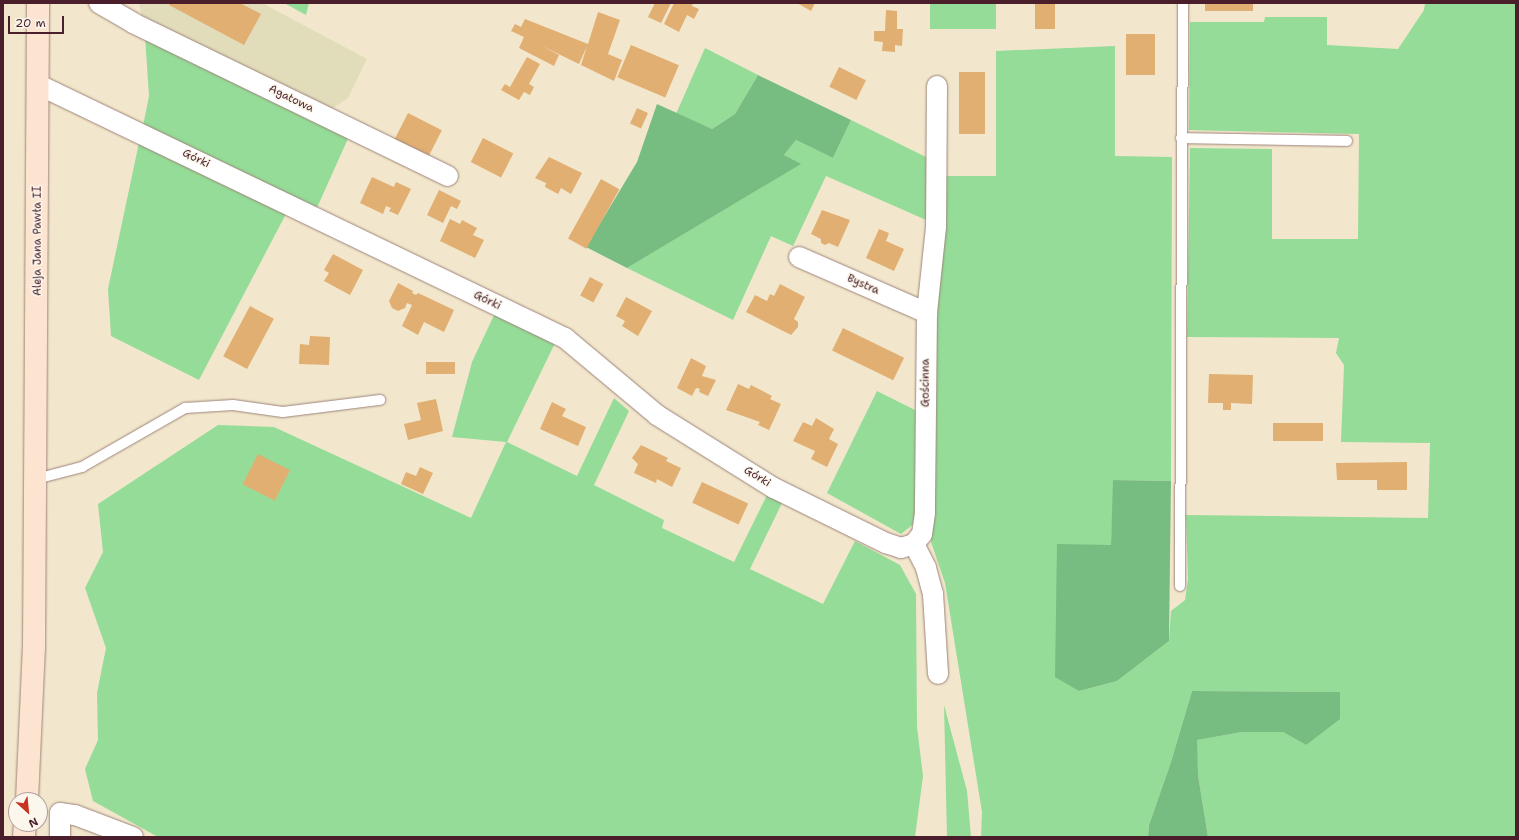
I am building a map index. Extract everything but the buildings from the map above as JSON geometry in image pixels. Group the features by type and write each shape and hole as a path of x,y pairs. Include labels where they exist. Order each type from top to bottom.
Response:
{"main road":[{"name":"Aleja Jana Pawła II","path":"27,792 34,648 38,3"}],"street":[{"name":"Agatowa","path":"99,3 133,23 448,176"},
{"name":"Górki","path":"38,85 565,338 657,415 774,488 886,543 901,548 914,544"},
{"name":"Gościnna","path":"914,544 922,534 925,513 927,313 936,227 937,86"},
{"name":"Bystra","path":"798,257 927,313"},
{"path":"914,544 926,568 934,594 938,674"},
{"path":"60,837 60,813 75,815 133,837"}],"lane":[{"path":"1180,586 1181,138 1183,3"},
{"path":"1181,138 1347,141"},
{"path":"36,480 82,467 185,408 233,405 283,412 380,400"}],"shaded area":[{"path":"139,3 262,3 367,59 348,98 327,112 143,21"}],"green space":[{"path":"284,3 309,3 306,15"},
{"path":"930,3 996,3 996,29 930,29"},
{"path":"1425,3 1516,3 1516,837 1208,837 1198,775 1196,740 1242,732 1283,732 1306,745 1340,692 1192,691 1171,762 1149,825 1148,837 981,837 982,812 945,583 931,542 934,434 933,334 944,176 996,176 996,51 1115,46 1115,156 1172,157 1171,481 1114,480 1111,545 1079,691 1117,681 1169,641 1171,611 1185,600 1188,579 1186,515 1428,518 1430,443 1341,442 1344,365 1336,353 1339,338 1187,337 1190,148 1272,149 1272,239 1358,239 1359,134 1189,130 1190,22 1264,22 1265,17 1327,17 1327,45 1398,49 1424,10"},
{"path":"145,36 350,134 316,210 143,126 149,96"},
{"path":"705,48 758,75 735,114 712,129 676,114"},
{"path":"758,75 851,120 833,158 796,140 784,155 801,164 627,268 586,247 637,162 657,104 712,129 735,114"},
{"path":"851,120 930,159 933,223 826,176 793,246 771,236 733,320 627,268 800,164 784,155 796,140 833,158"},
{"path":"140,138 288,210 199,380 111,336 108,289"},
{"path":"496,311 556,341 507,442 577,476 614,398 629,411 594,485 664,520 662,528 734,562 768,493 783,501 750,569 823,604 855,541 900,565 916,594 917,727 923,776 915,837 158,837 93,801 85,769 98,740 97,693 106,648 85,588 103,552 98,504 218,425 274,427 471,518 506,442 452,437 472,362"},
{"path":"877,391 915,410 916,522 901,534 827,493"},
{"path":"1113,480 1171,481 1169,641 1117,681 1079,691 1055,677 1057,544 1111,545"},
{"path":"1192,691 1340,692 1340,719 1306,745 1283,732 1242,732 1197,740 1198,775 1208,837 1148,837 1149,825 1171,762"},
{"path":"944,705 967,791 971,837 947,837"}]}
